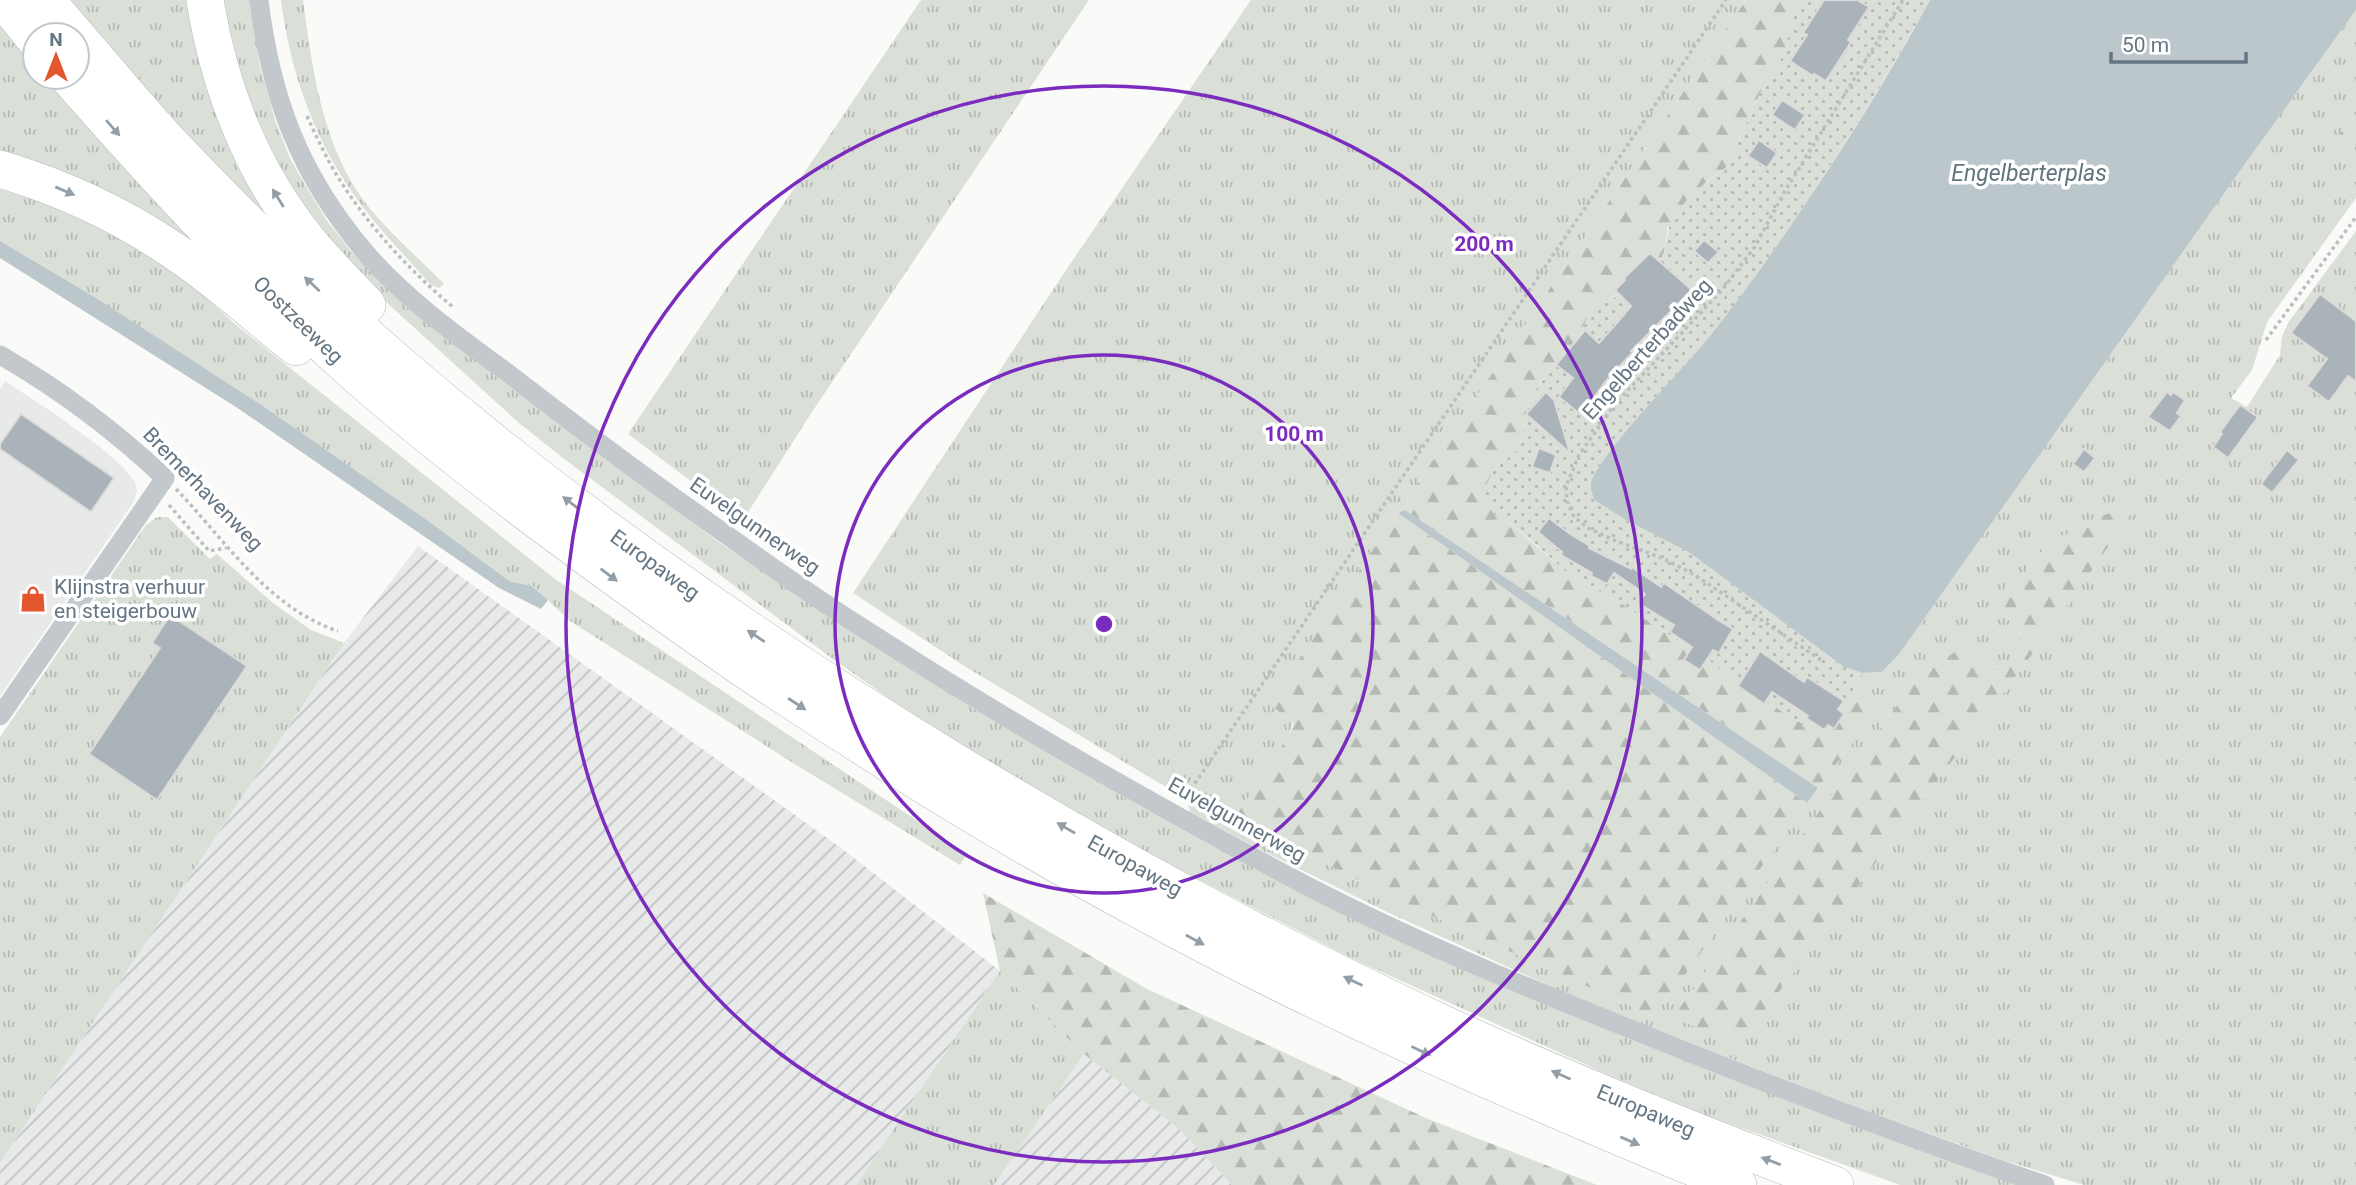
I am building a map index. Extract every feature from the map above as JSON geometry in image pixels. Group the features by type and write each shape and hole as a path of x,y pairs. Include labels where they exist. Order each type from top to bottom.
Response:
{"highway":[{"name":"Oostzeeweg","path":"3,0 43,21"},
{"path":"205,0 217,60 243,135 292,220 424,371 493,442"},
{"name":"Oostzeeweg","path":"91,64 300,273 396,361 493,442"},
{"name":"Oostzeeweg","path":"80,91 222,246 341,362 438,446 555,533"},
{"path":"0,169 80,198 143,230 218,283 425,446 555,533"},
{"name":"Europaweg","path":"493,442 620,540 770,645 875,713 1094,845 1230,918 1453,1028 1694,1131 1835,1185"},
{"name":"Europaweg","path":"555,533 673,621 902,772 1135,908 1317,1002 1430,1055 1738,1185"}],"street":[{"name":"Euvelgunnerweg","path":"259,0 274,87 297,148 321,191 366,254 464,341 651,481 875,636 999,714 1314,889 1394,928 1582,1010 1808,1100 1946,1152 2045,1185"},
{"name":"Bremerhavenweg","path":"0,355 92,414 165,478"},
{"path":"0,716 165,478"}],"path":[{"path":"1182,801 1726,0"},
{"name":"Engelberterbadweg","path":"1821,660 1695,575 1662,558 1588,528 1574,517 1567,501 1566,486 1579,454 1615,404 1722,290 1754,248 1903,0"},
{"path":"306,116 336,174 364,214 429,286 457,309"},
{"path":"2266,340 2356,217"},
{"name":"Bremerhavenweg","path":"165,478 198,512 226,548 284,602 317,624 338,631"}],"shaded area":[{"name":"Klijnstra verhuur en steigerbouw","path":"5,381 100,447 123,467 135,482 137,491 133,503 0,696 0,389"},
{"path":"418,546 841,848 1000,971 856,1185 0,1185 0,1163 344,643"},
{"path":"1084,1054 1180,1130 1232,1185 994,1185"}],"green space":[{"path":"58,0 198,0 340,296 91,35 91,21 78,21"},
{"path":"220,0 251,0 259,63 276,123 290,158 305,185 328,222 351,251 380,281 498,378 720,543 966,704 1214,847 1495,983 1634,1041 1881,1136 2019,1185 1900,1185 1714,1118 1611,1076 1353,959 1118,838 1020,782 910,713 837,662 563,458 519,423 385,301 324,233 287,182 247,104"},
{"path":"281,0 303,0 320,100 335,149 346,172 377,217 444,284 439,288 431,285 377,225 335,165 313,120 296,73"},
{"path":"921,0 1089,0 810,415 743,520 628,434"},
{"path":"1251,0 1746,0 1408,497 1405,510 1398,513 1271,702 1270,705 1293,722 1288,737 1234,819 1432,916 1652,1016 1682,979 1882,703 1866,693 1854,690 1862,673 1882,672 1900,653 2356,10 2356,117 2334,149 2348,152 2356,145 2356,198 2267,322 2252,370 2231,398 2247,407 2280,355 2282,336 2288,323 2356,231 2356,1185 2084,1185 2000,1159 1872,1113 1585,1002 1387,912 1190,812 1190,798 1159,783 966,667 853,593 1064,273","holes":["2110,513 2045,637 1761,1016 1727,1035 1673,1019 1793,847 1915,681 1964,646 1977,663 1988,667 2009,665 2019,646 2017,624 1994,615 2014,576 2024,573 2056,535 2067,535 2073,529"]},
{"path":"1746,0 1803,0 1793,19 1786,47 1775,73 1760,93 1727,167 1705,183 1668,227 1659,265 1588,317 1577,340 1541,381 1527,408 1522,441 1516,452 1495,467 1486,486 1486,499 1504,521 1511,524 1566,572 1622,604 1708,660 1755,695 1803,724 1815,725 1854,690 1866,693 1883,703 1818,788 1405,510 1408,497"},
{"path":"1803,0 1930,0 1844,145 1731,311 1619,440 1595,473 1591,486 1594,500 1690,553 1844,667 1862,673 1854,690 1832,719 1815,725 1803,724 1755,695 1708,660 1622,604 1566,572 1511,524 1499,519 1486,499 1486,486 1495,467 1516,452 1522,441 1527,408 1533,394 1550,369 1577,340 1598,302 1612,299 1659,265 1671,218 1694,192 1727,167 1760,93 1775,73 1786,47 1792,19"},
{"path":"0,19 21,44 21,91 61,91 221,263 0,162"},
{"path":"2356,117 2356,145 2348,152 2334,154 2340,133"},
{"path":"0,189 71,212 130,243 182,275 235,324 555,579 967,854 960,865 793,763 570,621 533,586 509,581 434,525 266,408 95,298 0,241"},
{"path":"2135,508 2045,637 1756,1022 1741,1033 1721,1034 1672,1019 1793,847 1915,681 1964,645 1972,658 1982,665 2009,665 2019,646 2017,624 2002,616 1993,615 2010,576 2024,573 2056,535 2067,535 2076,525 2110,513"},
{"path":"1398,513 1807,803 1682,979 1652,1016 1432,916 1234,819 1293,726 1293,722 1270,705 1270,702"},
{"path":"157,517 168,517 210,559 217,554 273,603 311,630 344,643 0,1163 0,737 146,525"},
{"path":"983,893 1147,989 1428,1119 1597,1185 1232,1185 1180,1130 1084,1054 1000,971"},
{"path":"1000,971 1084,1054 994,1185 856,1185"}],"water":[{"name":"Engelberterplas","path":"1930,0 2356,0 2356,10 1900,653 1882,672 1862,673 1844,667 1690,553 1594,500 1591,486 1595,473 1620,439 1706,340 1768,259 1864,114"},
{"path":"0,241 96,298 266,408 434,525 509,581 532,586 548,600 541,609 499,588 239,409 0,258"},
{"path":"1405,510 1818,788 1807,803 1398,513"}],"building":[{"path":"1824,0 1857,0 1869,7 1826,81 1790,61 1807,35 1803,33"},
{"path":"1782,100 1805,115 1795,130 1772,115"},
{"path":"1759,140 1777,153 1767,168 1748,156"},
{"path":"1704,240 1719,252 1708,263 1694,251"},
{"path":"1650,253 1692,290 1631,351 1633,352 1606,381 1581,415 1559,397 1573,378 1556,365 1585,330 1599,343 1622,317 1631,306 1615,290"},
{"path":"2320,294 2356,321 2356,382 2348,376 2329,402 2307,386 2327,359 2291,333"},
{"path":"1546,392 1554,400 1570,453 1526,414"},
{"path":"2167,392 2171,395 2173,392 2185,400 2177,413 2181,416 2170,431 2148,417"},
{"path":"2240,405 2258,417 2228,458 2213,447 2222,434 2220,432"},
{"path":"21,414 114,478 91,512 0,449 0,444"},
{"path":"1539,448 1556,455 1550,473 1532,467"},
{"path":"2084,449 2095,458 2084,472 2073,464"},
{"path":"2287,450 2299,460 2272,493 2261,484"},
{"path":"1549,518 1590,546 1589,548 1631,569 1632,567 1661,587 1664,583 1733,629 1719,653 1713,650 1700,670 1684,660 1692,647 1670,632 1674,625 1638,603 1645,594 1614,573 1607,584 1591,576 1592,573 1561,555 1562,552 1538,532"},
{"path":"170,615 247,666 157,800 89,754 160,648 152,643"},
{"path":"1760,651 1804,682 1807,677 1844,701 1838,709 1844,714 1834,729 1828,725 1824,730 1772,692 1764,704 1738,686"}],"place":[{"name":"Klijnstra verhuur en steigerbouw","path":"33,599"}]}
